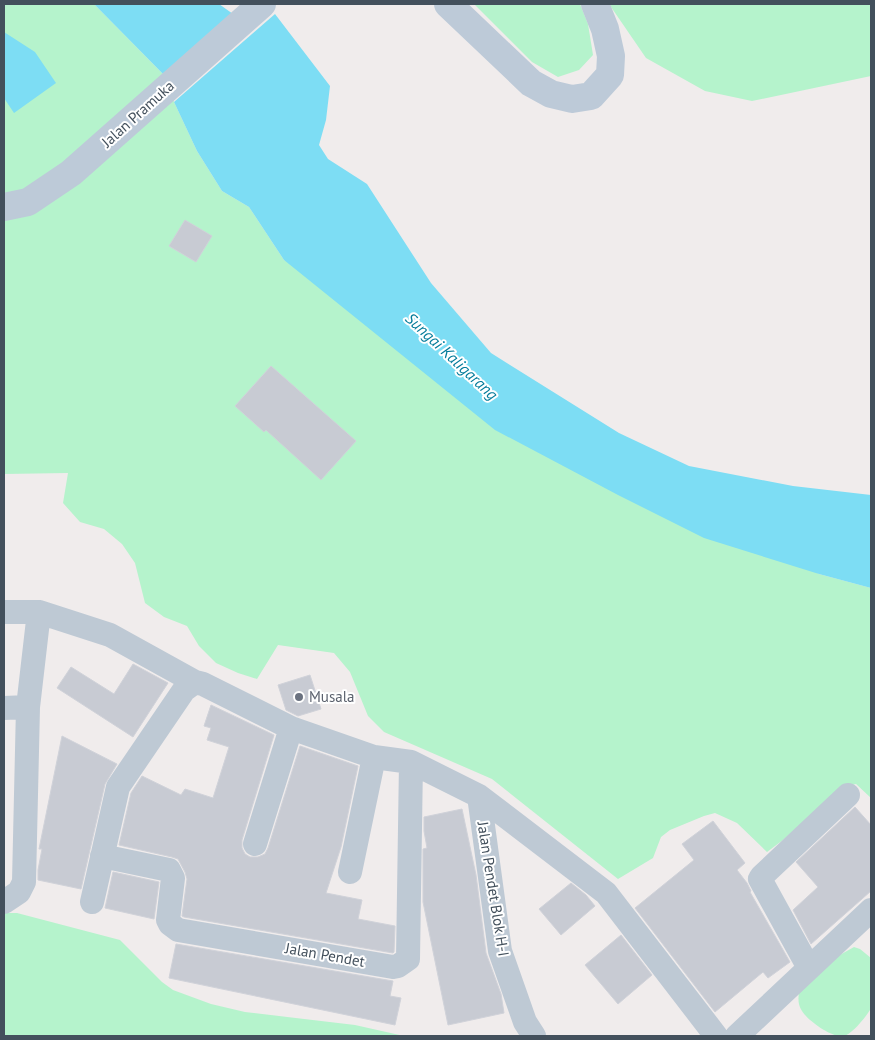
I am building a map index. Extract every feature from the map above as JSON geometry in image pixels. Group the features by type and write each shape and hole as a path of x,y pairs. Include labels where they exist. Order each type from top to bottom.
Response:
{"main road":[{"name":"Jalan Pramuka","path":"4,207 28,202 71,173 262,4"},
{"path":"448,4 531,83 551,94 572,99 591,96 610,75 611,56 605,29 595,4"}],"street":[{"path":"4,612 38,612 110,635 195,682 203,684 291,728 374,757 411,762 480,796 606,893 716,1036"},
{"path":"4,902 20,892 24,882 28,707 38,612"},
{"path":"92,902 118,787 184,690 195,682"},
{"path":"4,708 28,707"},
{"path":"254,844 291,728"},
{"path":"350,872 374,757"},
{"name":"Jalan Pendet","path":"102,856 169,870 173,878 168,920 178,930 398,966 408,959 411,762"},
{"path":"809,968 760,879 848,795"},
{"name":"Jalan Pendet Blok H-I","path":"480,796 500,951 525,1022 534,1036"},
{"path":"737,1036 871,910"}],"green space":[{"path":"4,4 94,4 163,74 197,151 222,191 249,207 284,260 819,574 871,588 871,798 856,784 844,787 767,852 737,823 715,813 704,816 670,830 661,837 653,858 618,879 492,779 384,732 368,716 350,672 334,653 278,645 257,679 216,663 199,646 187,626 164,617 145,603 135,563 122,544 104,529 80,522 63,503 68,473 4,474"},
{"path":"474,4 580,4 588,24 593,55 579,70 558,77 532,62"},
{"path":"609,4 871,4 871,76 752,101 705,91 646,58"},
{"path":"4,913 17,913 120,940 162,982 173,990 211,1004 245,1012 355,1025 404,1036 4,1036"},
{"path":"854,947 860,949 871,958 872,1004 855,1029 847,1035 839,1036 827,1032 805,1015 799,1004 799,992 838,956"}],"water":[{"path":"94,4 219,4 233,14 163,74"},
{"name":"Sungai Kaligarang","path":"275,14 330,86 326,120 319,145 328,159 367,184 431,283 491,353 619,433 689,466 793,486 871,495 871,588 819,574 704,538 495,430 284,260 249,207 222,191 197,151 174,102"},
{"path":"4,32 35,52 56,83 14,113 4,98"}],"building":[{"path":"185,220 212,236 196,262 169,246"},
{"path":"271,366 356,441 321,480 266,430 264,432 235,406"},
{"path":"133,664 168,683 133,737 57,688 71,667 114,694"},
{"name":"Musala","path":"310,675 321,709 298,716 286,710 278,685"},
{"path":"211,705 274,735 242,840 242,848 245,854 250,857 258,857 265,854 268,848 300,746 358,766 341,847 326,893 362,900 358,919 395,926 393,953 184,917 182,916 187,879 178,859 119,845 131,793 142,776 181,795 185,789 213,798 229,747 207,740 211,728 204,726"},
{"path":"62,736 117,764 105,784 81,889 38,880 42,849 39,849"},
{"path":"855,807 871,825 871,891 811,944 793,910 818,887 796,862"},
{"path":"462,809 476,875 486,953 501,994 504,1013 448,1025 423,902 423,849 427,848 424,817"},
{"path":"713,821 745,863 737,870 747,883 750,892 790,962 768,978 763,972 715,1012 635,908 694,860 682,844"},
{"path":"113,872 159,882 154,919 105,908"},
{"path":"571,883 586,895 595,906 561,935 539,909"},
{"path":"621,935 652,975 618,1004 585,965"},
{"path":"176,944 393,981 390,996 401,998 395,1025 169,978"}],"place":[{"name":"Musala","path":"299,697"}]}
